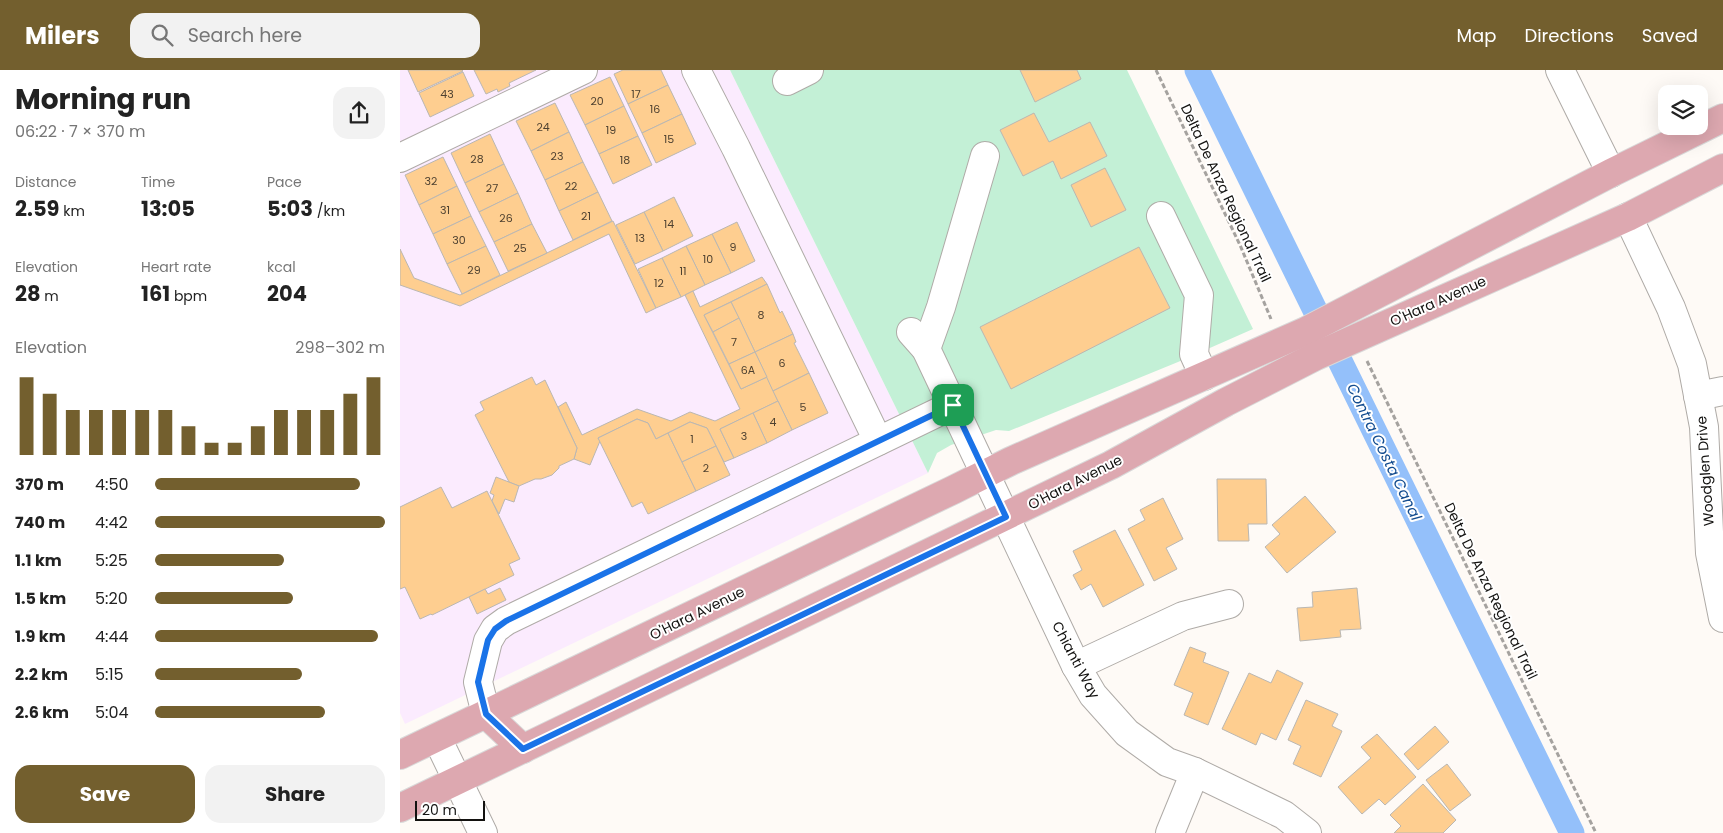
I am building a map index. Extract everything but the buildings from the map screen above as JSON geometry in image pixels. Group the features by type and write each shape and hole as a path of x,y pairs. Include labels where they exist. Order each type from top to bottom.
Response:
{"main road":[{"name":"O'Hara Avenue","path":"400,755 1011,461 1334,317 1611,173 1723,118"},
{"name":"O'Hara Avenue","path":"400,808 1006,517 1111,465 1226,402 1316,356 1356,350 1628,217 1723,168"},
{"path":"486,714 523,749"}],"street":[{"path":"400,158 583,70"},
{"path":"696,70 741,157 878,441"},
{"path":"1560,70 1611,173"},
{"name":"Chianti Way","path":"986,156 941,307 919,341 986,473 1076,666 1093,695 1127,733 1168,762 1195,772 1284,815 1307,833"},
{"path":"1161,216 1200,295 1194,354 1204,376"},
{"name":"Woodglen Drive","path":"1628,217 1671,308 1692,364 1711,393 1704,427 1710,553 1723,618"},
{"path":"486,714 478,682 488,640 495,629 506,621 953,405"},
{"path":"1076,666 1183,616 1229,604"},
{"path":"437,738 483,833"},
{"path":"1170,833 1195,772"}],"path":[{"name":"Delta De Anza Regional Trail","path":"1156,70 1240,245 1274,326"},
{"name":"Delta De Anza Regional Trail","path":"1356,350 1596,833"}],"shaded area":[{"path":"400,70 730,70 928,473 405,724 400,713"}],"green space":[{"path":"730,70 1127,70 1253,329 1178,362 1009,431 996,430 951,445 937,453 928,473"}],"waterway":[{"name":"Contra Costa Canal","path":"1197,70 1572,833"}],"route":[{"path":"953,405 1006,517 523,749 486,714 478,682 488,640 495,629 506,621 953,405"}]}
